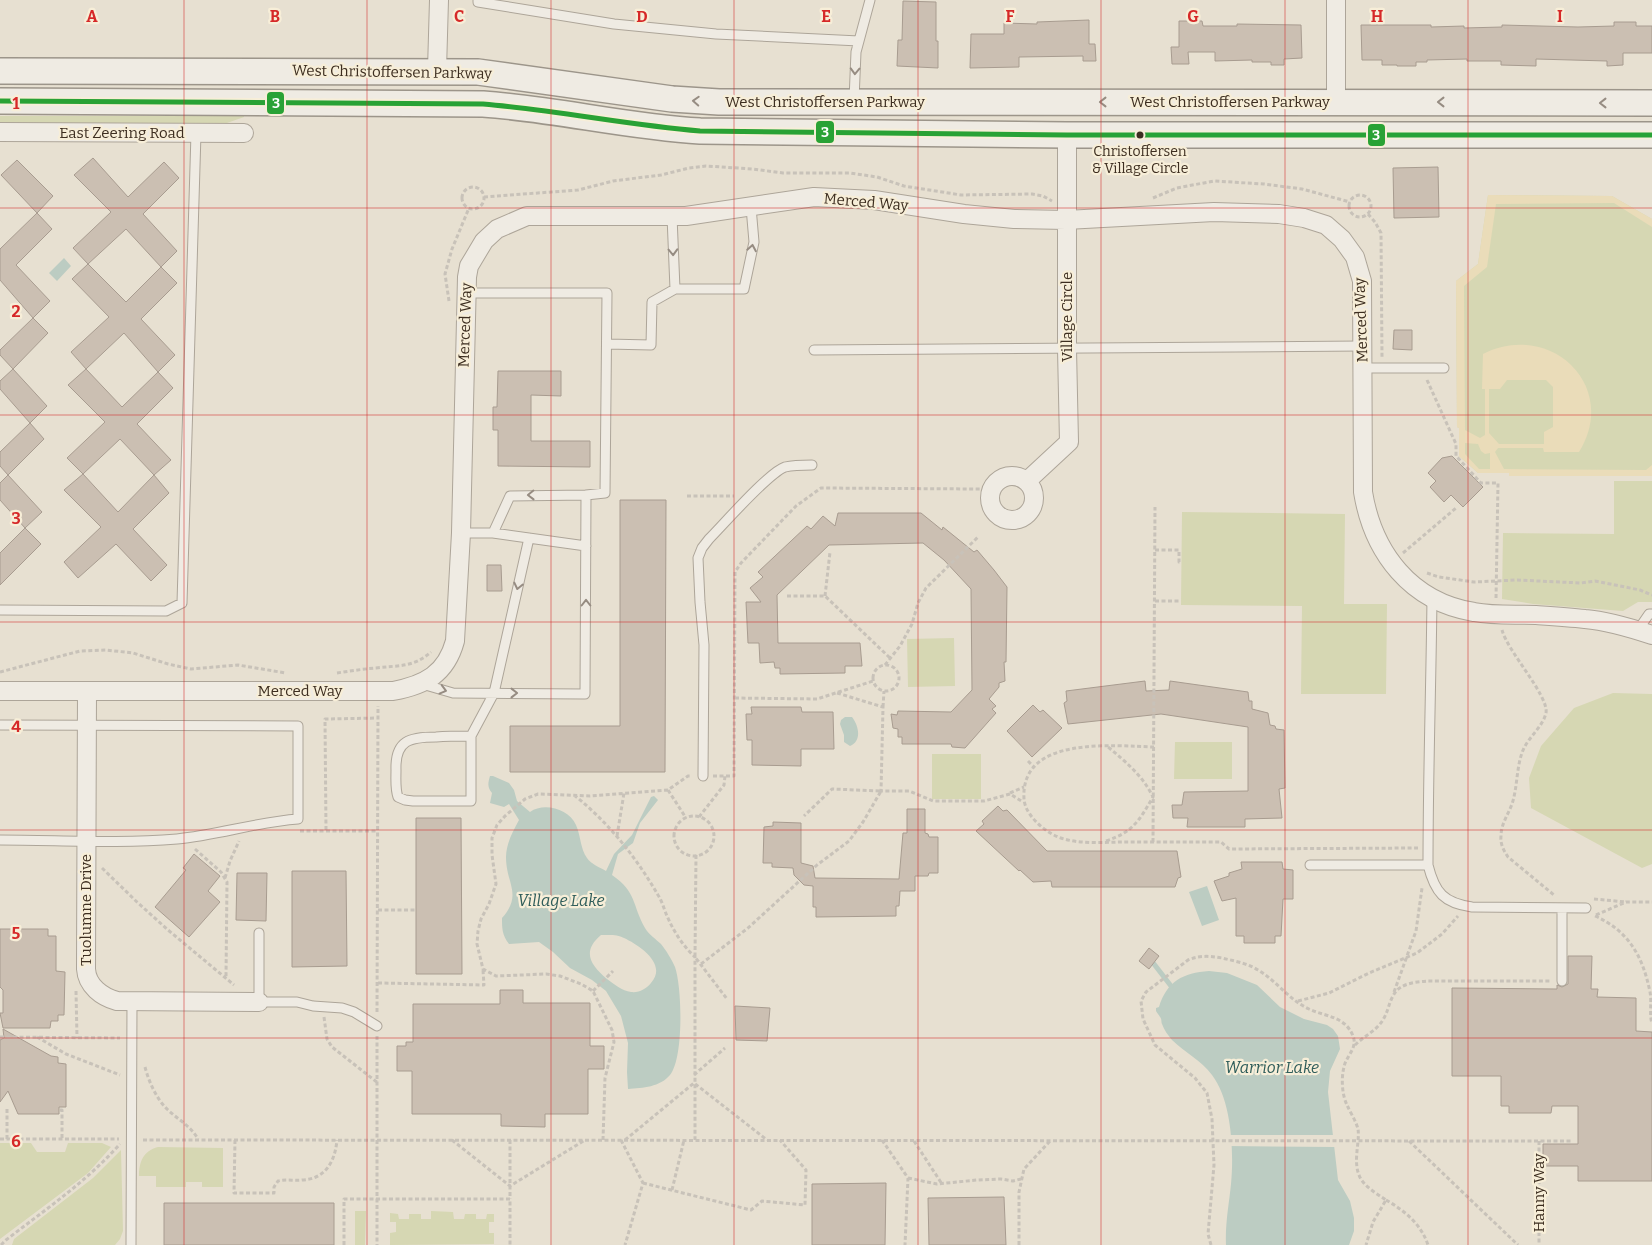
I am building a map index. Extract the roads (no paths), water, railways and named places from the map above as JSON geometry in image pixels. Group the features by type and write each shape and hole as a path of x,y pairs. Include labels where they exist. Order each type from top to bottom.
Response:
{"street":[{"path":"346,102 355,90 431,88 436,84 439,0"},
{"path":"1336,0 1336,102"},
{"name":"West Christoffersen Parkway","path":"0,71 437,70 500,74 672,99 719,102 1652,103"},
{"name":"West Christoffersen Parkway","path":"0,101 346,102 507,106 663,128 700,131 1068,135 1652,136"},
{"name":"East Zeering Road","path":"0,132 244,133"},
{"name":"Village Circle","path":"1026,482 1069,442 1066,220 1068,135"},
{"name":"Merced Way","path":"0,691 393,691 421,684 446,664 451,655 455,640 461,532 466,294 469,266 484,240 496,228 527,216 686,216 814,197 874,200 964,214 1014,219 1066,220 1214,212 1279,214 1304,218 1326,225 1342,240 1355,257 1362,281 1363,492 1366,512 1373,530 1386,554 1401,574 1418,590 1432,598 1447,605 1472,612 1492,615 1537,615 1588,619 1645,633"},
{"name":"Tuolumne Drive","path":"87,691 87,978 95,989 117,1001 260,1002"}],"lane":[{"path":"478,0 478,2 614,24 716,34 859,41"},
{"path":"854,101 856,52 870,0"},
{"path":"0,610 166,611 182,603 196,133"},
{"path":"607,344 651,345 652,302 674,289 744,289 754,242 751,207"},
{"path":"672,216 674,289"},
{"path":"466,294 607,293 605,493 510,496 493,533"},
{"path":"814,350 1362,346"},
{"path":"1363,368 1444,368"},
{"path":"703,776 704,645 698,558 702,548 709,540 768,478 783,468 812,465"},
{"path":"421,684 453,693 585,694 586,495"},
{"path":"461,532 493,533 586,546"},
{"path":"471,736 414,737 403,745 396,757 396,791 398,797 414,801 471,801 471,736 494,693 529,538"},
{"path":"1432,598 1431,716 1428,760 1428,865 1437,890 1446,899 1459,905 1472,907 1562,912 1586,903"},
{"path":"1645,633 1649,614 1652,614"},
{"path":"0,725 298,726 298,819 263,823 193,837 86,846 0,840"},
{"path":"1310,865 1428,865"},
{"path":"1562,912 1562,981"},
{"path":"259,933 260,1002 297,1002 313,1006 342,1008 354,1012 377,1026"},
{"path":"131,1245 132,1002"}],"water":[{"path":"64,258 71,266 57,281 49,273"},
{"path":"845,717 852,717 858,729 858,737 854,744 850,746 844,742 844,735 840,724 841,720"},
{"name":"Village Lake","path":"490,776 509,783 514,790 517,801 530,812 542,808 556,809 573,819 587,858 593,864 606,871 614,854 632,835 651,797 654,796 658,800 640,823 633,843 618,854 612,875 626,887 645,928 661,944 675,967 679,990 680,1039 675,1066 670,1075 661,1082 645,1087 628,1089 628,1043 621,1016 606,991 592,980 570,968 539,942 509,944 505,938 502,918 508,910 512,895 506,852 510,838 519,820 509,804 504,807 490,803 492,793 488,783","holes":["601,935 621,937 637,945 650,956 656,969 655,976 647,987 637,992 624,990 596,969 590,958 590,953 591,947"]},
{"path":"1207,886 1219,920 1202,926 1189,892"},
{"name":"Warrior Lake","path":"1209,971 1227,973 1257,985 1280,1007 1304,1019 1327,1025 1338,1036 1340,1049 1330,1071 1328,1092 1338,1180 1350,1201 1354,1218 1354,1231 1349,1245 1226,1245 1232,1143 1224,1099 1212,1075 1172,1040 1156,1011 1162,998 1177,980 1191,974"}],"waterway":[{"path":"1154,964 1171,986"}],"place":[{"name":"Christoffersen & Village Circle","path":"1140,135"}]}
